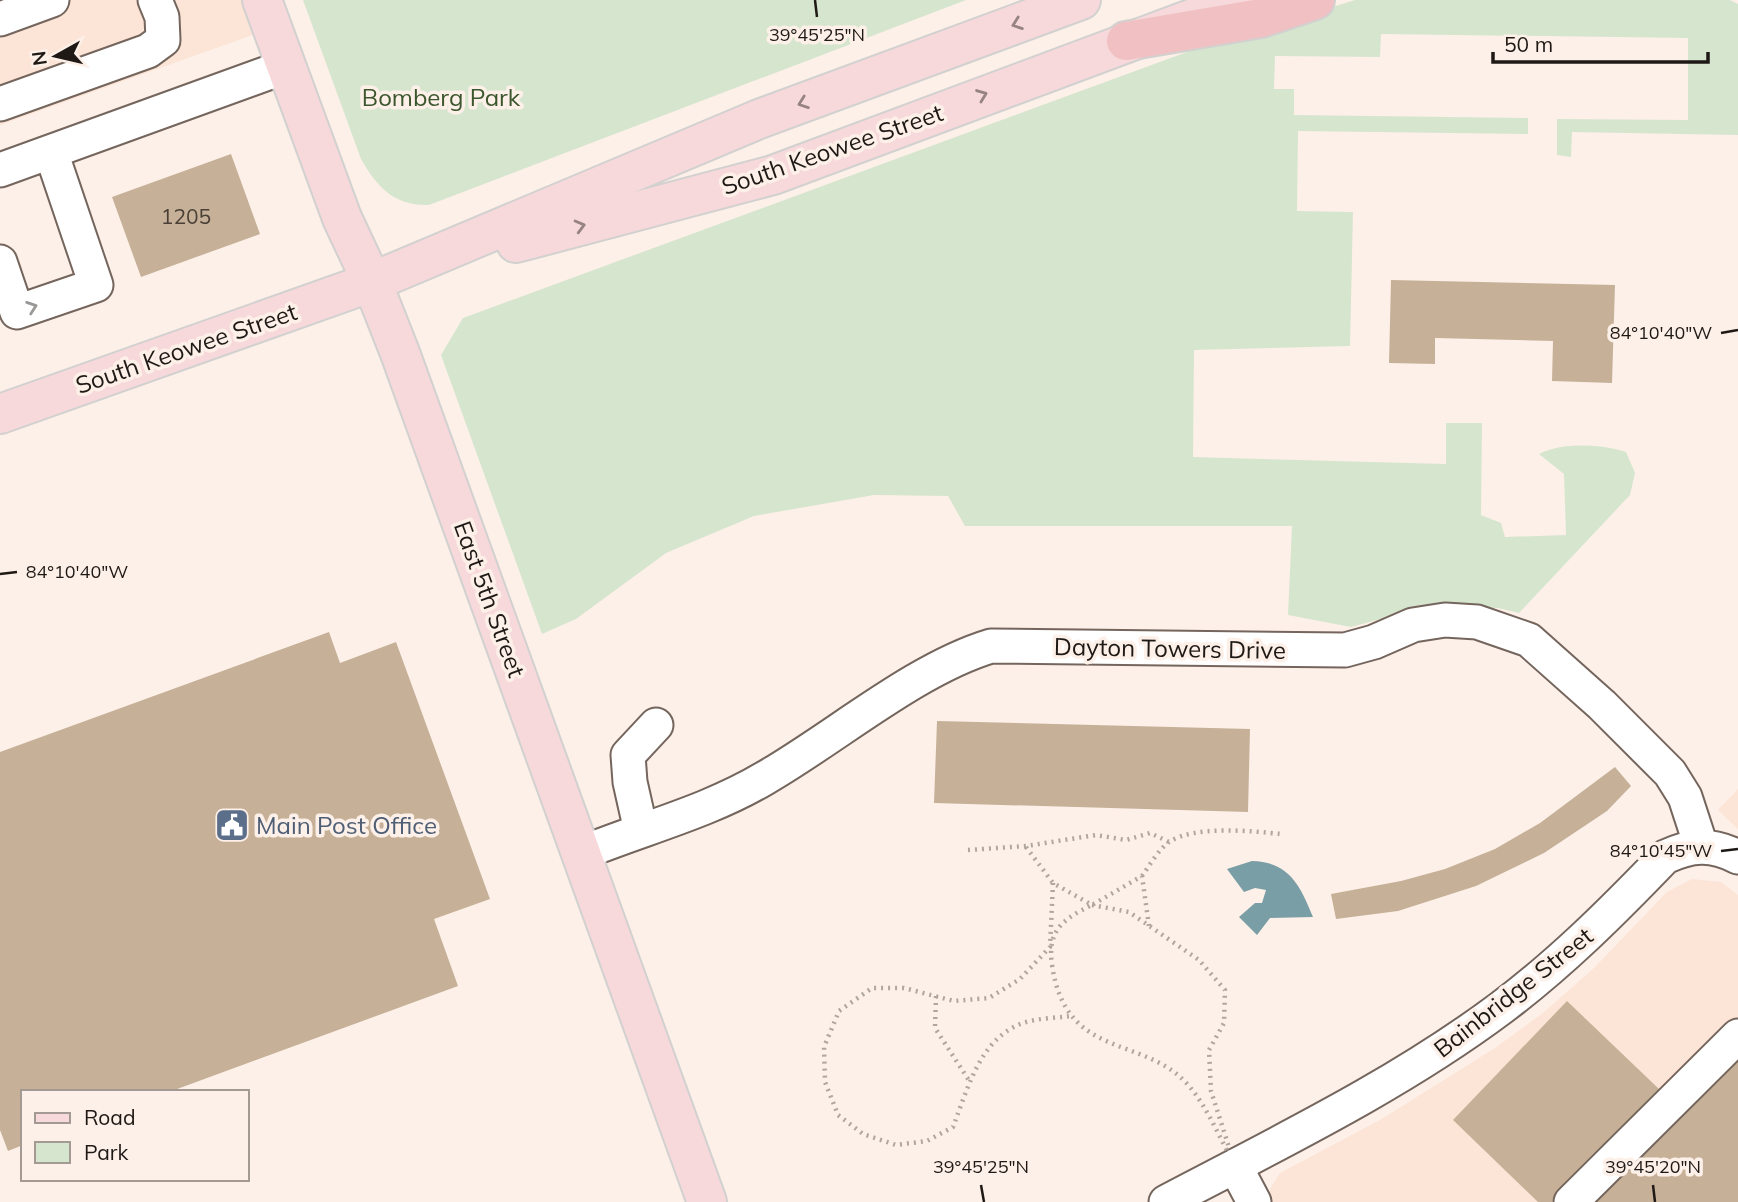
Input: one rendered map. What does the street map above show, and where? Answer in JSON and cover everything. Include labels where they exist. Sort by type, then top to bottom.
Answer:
[{"type":"highway","points":[[1126,41],[1261,18],[1315,0]]},
{"type":"main road","name":"East 5th Street","points":[[262,0],[342,218],[373,282],[707,1202]]},
{"type":"main road","name":"South Keowee Street","points":[[0,414],[373,282],[759,119],[1081,0]]},
{"type":"main road","name":"South Keowee Street","points":[[373,282],[773,175],[1126,41],[1242,0]]},
{"type":"street","points":[[0,19],[52,0]]},
{"type":"street","points":[[0,104],[148,51],[163,40],[162,17],[155,0]]},
{"type":"street","points":[[0,170],[286,66]]},
{"type":"street","points":[[0,262],[18,312],[96,285],[51,152]]},
{"type":"street","name":"Dayton Towers Drive","points":[[582,853],[668,823],[752,785],[951,660],[991,646],[1345,650],[1374,642],[1413,625],[1445,620],[1477,622],[1529,639],[1602,705],[1670,774],[1685,797],[1701,846]]},
{"type":"street","points":[[641,831],[630,782],[628,755],[656,725]]},
{"type":"street","points":[[1701,846],[1722,849],[1738,857]]},
{"type":"street","name":"Bainbridge Street","points":[[1166,1202],[1428,1059],[1502,1008],[1573,950],[1665,857],[1684,848],[1701,846]]},
{"type":"street","points":[[1571,1202],[1738,1036]]},
{"type":"street","points":[[1236,1166],[1254,1202]]},
{"type":"path","points":[[1071,1016],[1023,1023],[990,1042],[970,1082],[953,1127],[927,1141],[896,1145],[863,1134],[838,1115],[825,1082],[824,1047],[839,1011],[872,988],[904,988],[954,1001],[989,998],[1020,979],[1050,947],[1063,919],[1142,876],[1169,842],[1237,829],[1281,834]]},
{"type":"path","points":[[968,850],[1026,846],[1096,835],[1126,840],[1150,833],[1169,842]]},
{"type":"path","points":[[1026,846],[1053,883],[1091,905],[1129,912],[1199,960],[1225,990],[1224,1023],[1209,1050],[1211,1091],[1236,1166]]},
{"type":"path","points":[[1142,876],[1149,927]]},
{"type":"path","points":[[1053,883],[1050,947],[1054,981],[1071,1016],[1105,1044],[1158,1062],[1189,1086],[1236,1166]]},
{"type":"path","points":[[936,996],[935,1028],[970,1082]]},
{"type":"shaded area","points":[[0,0],[262,0],[272,28],[0,125]]},
{"type":"shaded area","points":[[1738,789],[1738,829],[1718,810]]},
{"type":"shaded area","points":[[1692,879],[1721,882],[1738,895],[1738,1202],[1271,1202],[1270,1189],[1280,1173],[1380,1120],[1495,1048],[1543,1013],[1594,968],[1667,892]]},
{"type":"green space","name":"Bomberg Park","points":[[303,0],[966,0],[429,205],[396,198],[380,186],[367,169]]},
{"type":"green space","points":[[1355,0],[1730,0],[1738,4],[1738,135],[1572,132],[1571,157],[1557,155],[1557,119],[1688,120],[1688,38],[1381,34],[1380,57],[1275,56],[1274,89],[1294,89],[1294,115],[1528,118],[1528,134],[1298,131],[1297,211],[1353,212],[1350,346],[1194,350],[1193,457],[1446,464],[1446,423],[1482,423],[1481,515],[1501,523],[1505,537],[1566,535],[1564,474],[1539,454],[1570,446],[1605,447],[1626,452],[1635,473],[1630,495],[1519,613],[1498,608],[1428,606],[1351,627],[1288,615],[1292,526],[965,526],[948,496],[874,495],[754,516],[666,553],[576,619],[542,634],[441,355],[463,318],[1187,52]]},
{"type":"water","points":[[1252,861],[1275,866],[1292,877],[1313,917],[1270,918],[1257,935],[1239,917],[1255,903],[1262,903],[1266,890],[1255,888],[1244,892],[1227,869]]},
{"type":"building","points":[[231,154],[260,234],[141,277],[112,197]]},
{"type":"building","points":[[1391,280],[1615,285],[1612,383],[1552,381],[1553,341],[1435,338],[1435,364],[1389,363]]},
{"type":"building","name":"Main Post Office","points":[[329,632],[340,663],[396,642],[490,899],[434,919],[458,986],[174,1090],[21,1090],[21,1146],[8,1151],[0,1130],[0,752]]},
{"type":"building","points":[[937,721],[1250,729],[1248,812],[934,803]]},
{"type":"building","points":[[1615,767],[1631,786],[1607,811],[1544,853],[1476,886],[1398,911],[1336,919],[1331,894],[1401,881],[1445,869],[1495,849],[1540,823]]},
{"type":"building","points":[[1567,1001],[1659,1089],[1552,1202],[1538,1202],[1453,1120]]},
{"type":"building","points":[[1738,1041],[1738,1202],[1581,1202]]},
{"type":"place","name":"Main Post Office","points":[[232,825]]}]
